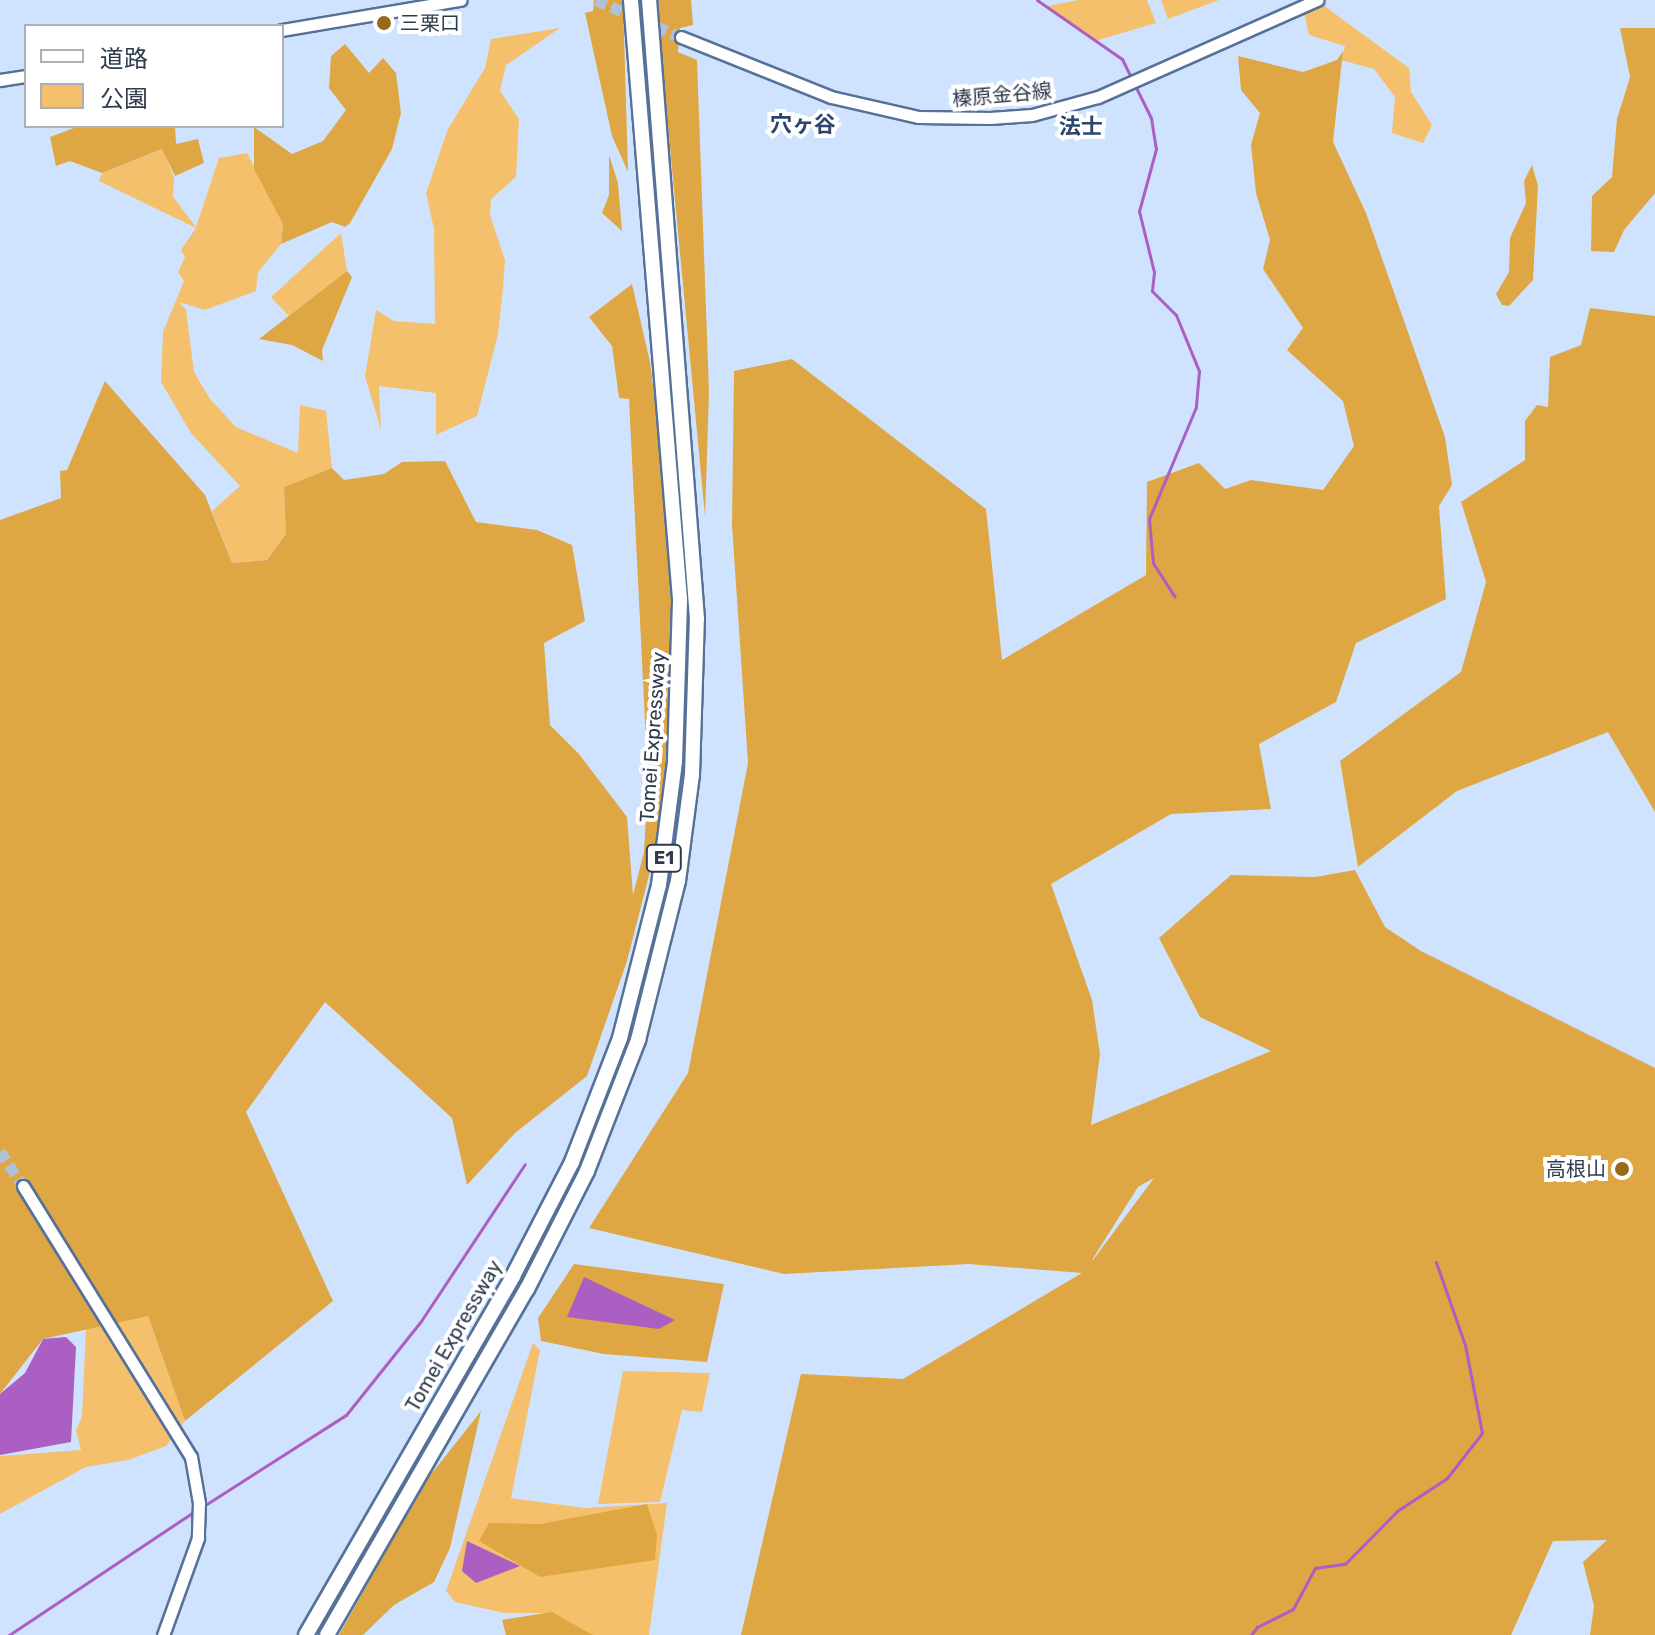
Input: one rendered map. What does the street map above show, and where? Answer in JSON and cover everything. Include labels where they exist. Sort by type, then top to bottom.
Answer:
[{"type":"highway","name":"Tomei Expressway","points":[[306,1635],[513,1276],[572,1162],[631,1003],[659,885],[675,761],[680,599],[631,0]]},
{"type":"highway","name":"Tomei Expressway","points":[[327,1635],[527,1289],[587,1171],[638,1040],[678,881],[692,775],[696,605],[649,0]]},
{"type":"main road","points":[[284,30],[460,0]]},
{"type":"main road","name":"榛原金谷線","points":[[681,37],[831,97],[918,117],[990,118],[1032,115],[1098,97],[1317,0]]},
{"type":"main road","points":[[0,80],[24,76]]},
{"type":"main road","points":[[23,1186],[185,1446],[200,1509],[192,1564],[163,1635]]},
{"type":"green space","points":[[1078,0],[1147,0],[1156,23],[1095,41],[1048,6]]},
{"type":"green space","points":[[1161,0],[1219,0],[1168,19]]},
{"type":"green space","points":[[1323,5],[1409,68],[1411,92],[1432,125],[1423,143],[1392,133],[1395,97],[1374,69],[1341,60],[1345,46],[1309,35],[1304,12]]},
{"type":"green space","points":[[560,28],[506,65],[500,91],[519,119],[516,177],[491,199],[490,215],[505,260],[498,334],[477,416],[436,435],[436,393],[379,386],[381,430],[365,376],[376,310],[394,321],[435,324],[434,229],[426,193],[448,129],[485,68],[491,39]]},
{"type":"green space","points":[[163,149],[174,178],[173,197],[196,227],[219,158],[247,153],[283,224],[281,244],[258,272],[256,291],[205,310],[179,302],[186,310],[194,372],[210,399],[236,427],[298,453],[300,405],[326,411],[332,468],[284,487],[286,534],[267,560],[232,563],[212,511],[240,486],[191,433],[161,382],[163,332],[184,281],[178,272],[185,257],[181,250],[196,228],[99,181],[102,173]]},
{"type":"green space","points":[[341,233],[347,271],[289,316],[271,297]]},
{"type":"green space","points":[[87,1306],[148,1316],[185,1421],[166,1446],[128,1460],[86,1467],[0,1514],[0,1456],[81,1450],[76,1430],[82,1417]]},
{"type":"green space","points":[[533,1343],[540,1350],[511,1498],[584,1508],[667,1503],[649,1635],[591,1635],[547,1613],[504,1613],[455,1602],[446,1591]]},
{"type":"green space","points":[[623,1371],[710,1373],[702,1412],[682,1410],[660,1502],[598,1504]]},
{"type":"shaded area","points":[[594,0],[623,0],[628,172],[612,136],[585,13],[593,11]]},
{"type":"shaded area","points":[[656,0],[691,0],[693,25],[680,28],[678,52],[697,60],[709,392],[705,516]]},
{"type":"shaded area","points":[[1620,28],[1655,28],[1655,193],[1624,230],[1614,252],[1591,251],[1592,196],[1612,177],[1617,119],[1630,77]]},
{"type":"shaded area","points":[[345,44],[369,73],[383,58],[396,73],[401,113],[392,149],[350,223],[345,227],[332,222],[281,244],[283,224],[254,169],[254,128],[292,154],[323,141],[346,110],[329,88],[331,56]]},
{"type":"shaded area","points":[[1343,51],[1333,142],[1366,213],[1445,437],[1452,485],[1439,506],[1446,599],[1356,643],[1336,702],[1259,744],[1271,809],[1171,814],[1051,884],[1092,1000],[1100,1054],[1091,1125],[1271,1051],[1200,1017],[1159,938],[1231,875],[1315,877],[1355,870],[1385,927],[1421,951],[1655,1068],[1655,1635],[1590,1635],[1594,1606],[1583,1562],[1607,1540],[1553,1541],[1511,1635],[741,1635],[801,1374],[903,1379],[1082,1273],[969,1264],[784,1274],[589,1228],[688,1073],[748,763],[732,525],[734,371],[792,359],[986,509],[1002,660],[1146,575],[1147,482],[1199,463],[1225,489],[1251,480],[1323,490],[1354,446],[1343,401],[1287,350],[1303,328],[1263,269],[1270,240],[1256,193],[1251,145],[1260,113],[1241,90],[1238,56],[1303,72],[1337,60]],"holes":[[[1154,1178],[1093,1260],[1138,1187]]]},
{"type":"shaded area","points":[[74,128],[175,128],[176,144],[198,139],[204,163],[175,176],[162,149],[102,173],[70,161],[56,166],[50,137]]},
{"type":"shaded area","points":[[609,155],[618,183],[622,231],[602,213],[609,195]]},
{"type":"shaded area","points":[[1532,165],[1538,186],[1533,280],[1509,306],[1502,305],[1496,294],[1509,272],[1510,238],[1526,203],[1524,181]]},
{"type":"shaded area","points":[[347,271],[352,277],[322,350],[323,361],[292,345],[259,339]]},
{"type":"shaded area","points":[[632,284],[650,362],[665,482],[675,662],[663,821],[627,961],[587,1076],[515,1133],[467,1185],[452,1118],[325,1002],[246,1112],[333,1301],[185,1421],[148,1316],[43,1339],[0,1394],[0,520],[61,498],[60,471],[67,470],[105,381],[205,495],[232,563],[267,560],[286,534],[284,487],[332,468],[344,480],[384,474],[402,462],[445,461],[476,522],[537,530],[572,545],[585,621],[544,643],[550,725],[579,754],[627,817],[633,895],[644,852],[648,782],[629,399],[619,398],[612,346],[589,317]]},
{"type":"shaded area","points":[[1590,308],[1655,316],[1655,812],[1608,732],[1457,791],[1358,867],[1340,761],[1461,672],[1486,582],[1461,502],[1525,460],[1525,421],[1537,405],[1548,407],[1550,357],[1581,345]]},
{"type":"shaded area","points":[[574,1264],[724,1284],[707,1362],[604,1354],[541,1341],[538,1318]]},
{"type":"shaded area","points":[[584,1277],[675,1320],[659,1329],[567,1317]]},
{"type":"shaded area","points":[[66,1337],[76,1347],[71,1442],[0,1455],[0,1394],[25,1373],[43,1339]]},
{"type":"shaded area","points":[[481,1411],[450,1548],[434,1582],[394,1605],[363,1635],[339,1635],[425,1482]]},
{"type":"shaded area","points":[[647,1504],[657,1535],[655,1560],[540,1577],[479,1541],[489,1523],[540,1524]]},
{"type":"shaded area","points":[[467,1541],[520,1566],[476,1583],[462,1571]]},
{"type":"shaded area","points":[[552,1612],[593,1635],[506,1635],[502,1620]]},
{"type":"waterway","points":[[1037,0],[1122,59],[1151,118],[1156,149],[1139,211],[1154,272],[1152,291],[1176,315],[1199,371],[1196,407],[1149,519],[1153,563],[1175,597]]},
{"type":"waterway","points":[[202,1507],[346,1415],[421,1321],[525,1164]]},
{"type":"waterway","points":[[1251,1635],[1257,1627],[1293,1609],[1315,1568],[1345,1564],[1397,1511],[1447,1478],[1482,1433],[1465,1345],[1436,1262]]},
{"type":"waterway","points":[[9,1635],[195,1511]]},
{"type":"tunnel","points":[[596,0],[681,37]]},
{"type":"tunnel","points":[[0,1151],[23,1186]]},
{"type":"place","name":"三栗口","points":[[384,23]]},
{"type":"place","name":"高根山","points":[[1622,1169]]},
{"type":"district","name":"穴ヶ谷","points":[[803,125]]},
{"type":"district","name":"法士","points":[[1081,127]]}]
